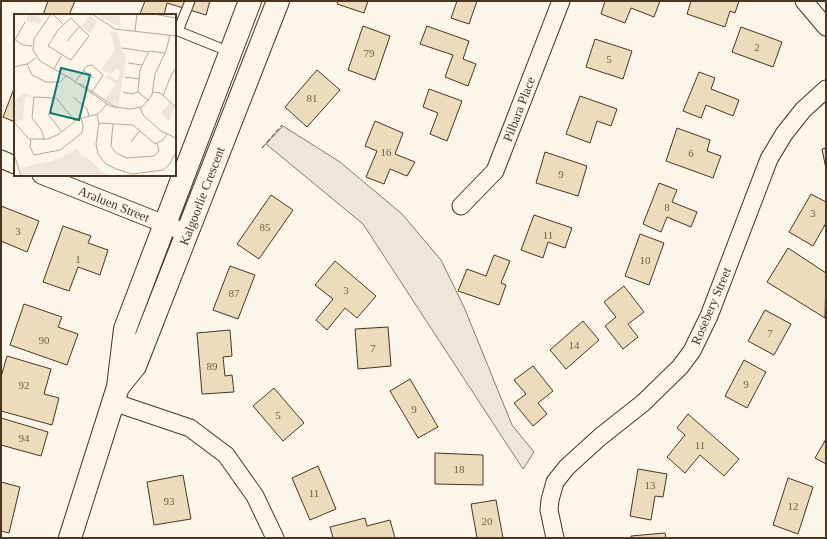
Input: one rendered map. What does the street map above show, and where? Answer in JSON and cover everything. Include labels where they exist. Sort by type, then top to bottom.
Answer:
[{"type":"street","name":"Kalgoorlie Crescent","points":[[70,538],[115,394],[125,329],[250,1]]},
{"type":"street","name":"Kalgoorlie Crescent","points":[[115,394],[135,366],[278,1]]},
{"type":"street","name":"Pilbara Place","points":[[461,206],[495,171],[562,1]]},
{"type":"street","points":[[804,1],[826,27]]},
{"type":"street","name":"Rosebery Street","points":[[555,538],[549,510],[555,482],[567,467],[600,437],[643,403],[680,367],[692,351],[707,322],[769,159],[784,134],[803,110],[826,89]]},
{"type":"street","points":[[1,159],[14,165]]},
{"type":"street","name":"Araluen Street","points":[[44,176],[187,233]]},
{"type":"street","points":[[115,394],[190,428],[226,455],[255,496],[274,538]]},
{"type":"lane","points":[[190,1],[178,31],[230,52]]},
{"type":"shaded area","points":[[283,126],[340,162],[402,214],[441,260],[464,307],[512,425],[534,452],[523,469],[363,224],[266,144]]},
{"type":"building","points":[[48,1],[75,1],[69,14],[43,14]]},
{"type":"building","points":[[145,1],[210,1],[206,15],[167,3],[164,14],[140,14]]},
{"type":"building","points":[[338,1],[368,1],[364,13],[337,4]]},
{"type":"building","points":[[457,1],[477,1],[469,24],[451,18]]},
{"type":"building","points":[[605,1],[660,1],[654,17],[631,8],[625,23],[601,14]]},
{"type":"building","points":[[691,1],[739,1],[735,13],[730,11],[725,27],[687,14]]},
{"type":"building","points":[[363,26],[390,36],[375,80],[348,70]]},
{"type":"building","points":[[427,26],[469,41],[463,59],[476,64],[468,86],[445,77],[453,55],[420,44]]},
{"type":"building","points":[[741,27],[782,42],[773,67],[732,52]]},
{"type":"building","points":[[595,39],[632,51],[623,79],[586,67]]},
{"type":"building","points":[[317,70],[340,90],[307,127],[285,107]]},
{"type":"building","points":[[699,72],[715,78],[711,89],[739,100],[733,116],[706,105],[701,118],[683,111]]},
{"type":"building","points":[[14,89],[14,122],[3,117]]},
{"type":"building","points":[[429,89],[462,101],[447,141],[430,134],[438,113],[423,107]]},
{"type":"building","points":[[580,96],[617,109],[611,126],[597,121],[590,143],[566,134]]},
{"type":"building","points":[[375,121],[403,133],[395,154],[415,162],[407,176],[390,169],[384,184],[366,177],[377,151],[365,146]]},
{"type":"building","points":[[677,128],[710,140],[707,151],[721,156],[713,178],[666,161]]},
{"type":"building","points":[[826,148],[826,169],[822,149]]},
{"type":"building","points":[[545,152],[587,166],[578,196],[536,183]]},
{"type":"building","points":[[659,183],[677,190],[672,202],[697,212],[691,227],[667,217],[661,232],[643,224]]},
{"type":"building","points":[[811,194],[826,202],[826,223],[813,246],[789,232]]},
{"type":"building","points":[[271,195],[293,210],[259,259],[237,244]]},
{"type":"building","points":[[1,206],[39,221],[27,252],[1,241]]},
{"type":"building","points":[[534,215],[572,228],[565,248],[548,242],[543,258],[521,250]]},
{"type":"building","points":[[63,226],[91,236],[88,243],[108,250],[100,275],[78,267],[69,291],[43,282]]},
{"type":"building","points":[[640,234],[664,243],[649,285],[625,276]]},
{"type":"building","points":[[788,248],[826,273],[825,318],[767,282]]},
{"type":"building","points":[[494,255],[510,261],[501,283],[506,285],[499,305],[458,291],[467,269],[486,276]]},
{"type":"building","points":[[335,261],[376,296],[357,318],[345,308],[327,330],[316,320],[333,299],[315,285]]},
{"type":"building","points":[[230,266],[255,275],[238,319],[213,310]]},
{"type":"building","points":[[624,286],[644,312],[628,324],[638,337],[623,349],[605,326],[616,317],[604,302]]},
{"type":"building","points":[[24,304],[62,317],[58,327],[78,334],[67,365],[10,345]]},
{"type":"building","points":[[765,310],[791,324],[774,355],[748,341]]},
{"type":"building","points":[[583,321],[599,340],[566,369],[550,350]]},
{"type":"building","points":[[388,327],[391,366],[358,369],[355,329]]},
{"type":"building","points":[[230,330],[232,356],[223,357],[225,376],[232,375],[234,392],[202,394],[197,333]]},
{"type":"building","points":[[7,356],[51,369],[44,394],[59,398],[52,425],[1,411],[1,377]]},
{"type":"building","points":[[744,360],[766,372],[747,408],[725,396]]},
{"type":"building","points":[[533,366],[553,391],[538,403],[547,414],[533,426],[514,403],[526,394],[514,380]]},
{"type":"building","points":[[410,379],[438,427],[418,438],[390,391]]},
{"type":"building","points":[[274,388],[304,423],[283,441],[253,406]]},
{"type":"building","points":[[688,414],[739,459],[724,476],[700,455],[685,473],[667,457],[685,435],[677,428]]},
{"type":"building","points":[[1,418],[48,432],[41,456],[1,445]]},
{"type":"building","points":[[826,439],[826,464],[815,458]]},
{"type":"building","points":[[435,453],[483,455],[483,485],[435,484]]},
{"type":"building","points":[[318,466],[336,509],[310,520],[292,478]]},
{"type":"building","points":[[638,469],[667,474],[663,497],[655,496],[651,520],[630,516]]},
{"type":"building","points":[[183,475],[191,519],[154,525],[147,482]]},
{"type":"building","points":[[788,478],[813,487],[798,534],[773,525]]},
{"type":"building","points":[[1,482],[20,487],[9,533],[1,531]]},
{"type":"building","points":[[496,500],[503,538],[477,538],[471,504]]},
{"type":"building","points":[[365,518],[367,526],[390,520],[395,538],[333,538],[330,527]]},
{"type":"building","points":[[665,533],[666,538],[631,538],[631,536]]},
{"type":"fence","points":[[262,148],[282,125]]}]
